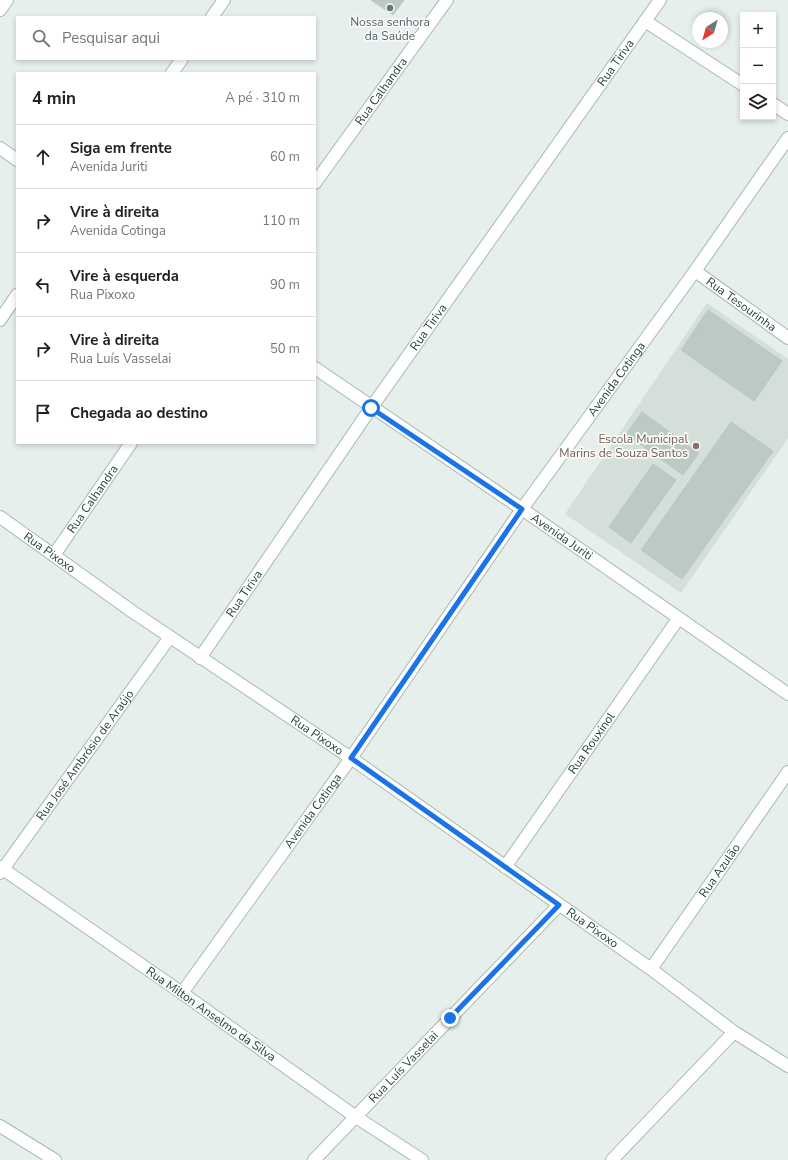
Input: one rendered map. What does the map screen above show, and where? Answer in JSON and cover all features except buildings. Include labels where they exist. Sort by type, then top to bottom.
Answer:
[{"type":"street","points":[[0,10],[7,0]]},
{"type":"street","points":[[213,16],[224,0]]},
{"type":"street","name":"Rua Calhandra","points":[[316,182],[447,0]]},
{"type":"street","name":"Rua Tiriva","points":[[200,658],[371,408],[660,0]]},
{"type":"street","points":[[645,21],[741,84]]},
{"type":"street","points":[[173,72],[181,60]]},
{"type":"street","points":[[776,106],[788,114]]},
{"type":"street","name":"Avenida Cotinga","points":[[182,993],[351,758],[522,509],[786,145]]},
{"type":"street","points":[[0,148],[16,159]]},
{"type":"street","name":"Rua Tesourinha","points":[[695,272],[788,338]]},
{"type":"street","points":[[0,320],[16,296]]},
{"type":"street","name":"Avenida Juriti","points":[[316,369],[371,408],[522,509],[678,619],[788,694]]},
{"type":"street","name":"Rua Calhandra","points":[[54,556],[130,444]]},
{"type":"street","name":"Rua Pixoxo","points":[[0,517],[200,658],[351,758],[651,969],[734,1032],[788,1066]]},
{"type":"street","name":"Rua Rouxinol","points":[[505,867],[678,619]]},
{"type":"street","name":"Rua José Ambrósio de Araújo","points":[[1,870],[170,637]]},
{"type":"street","name":"Rua Azulão","points":[[651,969],[788,772]]},
{"type":"street","name":"Rua Milton Anselmo da Silva","points":[[1,870],[182,993],[356,1117],[422,1160]]},
{"type":"street","name":"Rua Luís Vasselai","points":[[314,1160],[559,905]]},
{"type":"street","points":[[612,1160],[734,1032]]},
{"type":"street","points":[[0,1126],[55,1160]]},
{"type":"shaded area","name":"Escola Municipal Marins de Souza Santos","points":[[707,303],[788,359],[788,438],[681,593],[565,514]]},
{"type":"place","name":"Nossa senhora da Saúde","points":[[390,8]]},
{"type":"place","name":"Escola Municipal Marins de Souza Santos","points":[[696,446]]},
{"type":"route","points":[[371,408],[522,509],[351,758],[559,905],[450,1018]]}]
